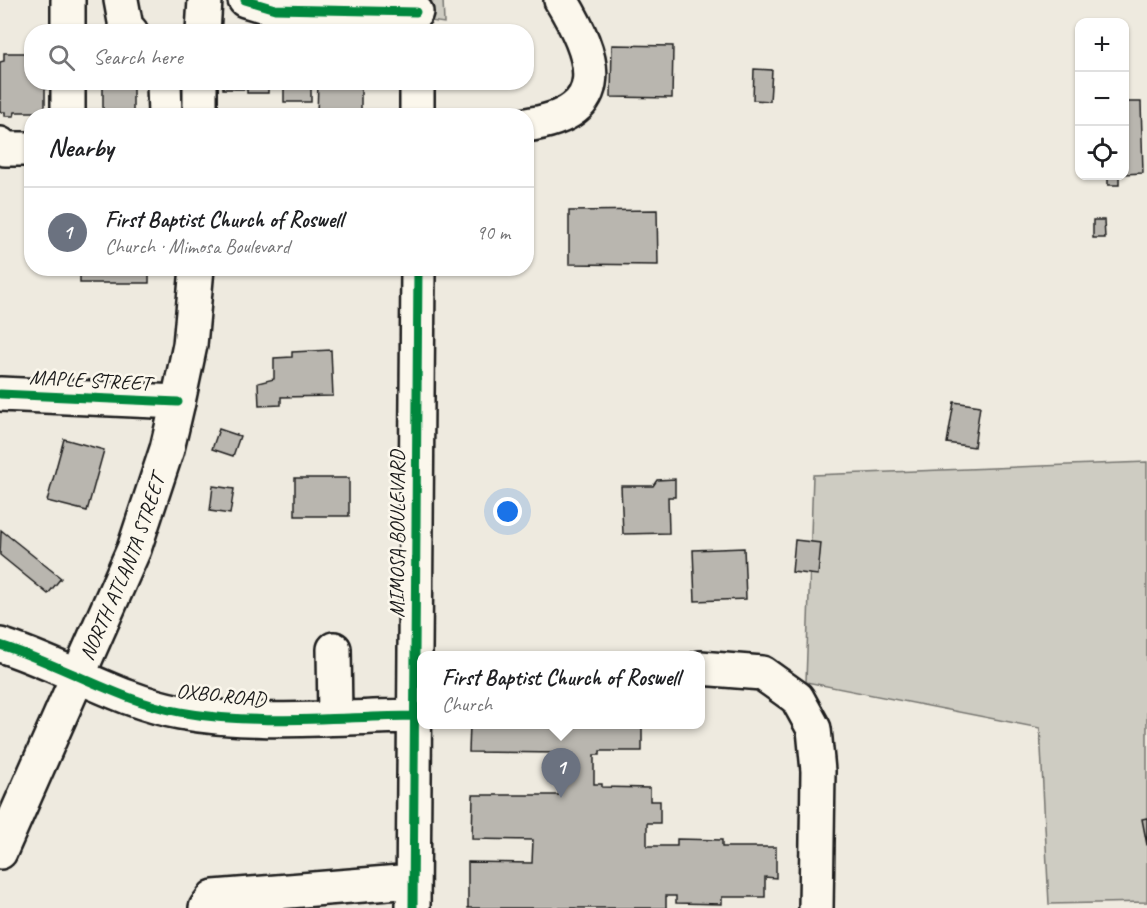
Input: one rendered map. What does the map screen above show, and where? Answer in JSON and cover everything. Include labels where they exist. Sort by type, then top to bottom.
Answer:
[{"type":"main road","points":[[68,0],[68,24]]},
{"type":"main road","points":[[121,0],[125,24]]},
{"type":"main road","points":[[204,24],[205,0]]},
{"type":"main road","points":[[245,0],[275,9],[416,14]]},
{"type":"main road","points":[[534,124],[555,120],[573,108],[585,95],[592,80],[591,65],[581,33],[561,0]]},
{"type":"main road","points":[[68,90],[68,108]]},
{"type":"main road","points":[[164,90],[165,108]]},
{"type":"main road","points":[[200,90],[200,108]]},
{"type":"main road","points":[[417,90],[417,108]]},
{"type":"main road","points":[[0,144],[5,150],[24,149]]},
{"type":"main road","name":"NORTH ATLANTA STREET","points":[[0,852],[134,549],[166,449],[178,402],[190,345],[196,276]]},
{"type":"main road","name":"MIMOSA BOULEVARD","points":[[418,276],[418,651]]},
{"type":"main road","name":"MAPLE STREET","points":[[0,394],[178,402]]},
{"type":"main road","name":"OXBO ROAD","points":[[0,645],[36,657],[77,676],[179,712],[257,718],[414,716]]},
{"type":"main road","points":[[334,649],[336,717]]},
{"type":"main road","points":[[705,668],[762,673],[797,698],[814,729],[818,771],[816,908]]},
{"type":"main road","name":"MIMOSA BOULEVARD","points":[[413,894],[414,716],[417,678]]},
{"type":"main road","points":[[206,908],[214,897],[413,894]]},
{"type":"shaded area","points":[[282,0],[443,0],[444,23]]},
{"type":"shaded area","points":[[1147,462],[1147,902],[1049,904],[1040,728],[806,682],[813,475]]},
{"type":"building","points":[[612,45],[673,46],[672,98],[611,97]]},
{"type":"building","points":[[4,53],[24,53],[24,90],[45,90],[45,108],[24,108],[24,112],[15,112],[14,116],[5,116],[5,112],[0,112],[0,62],[4,61]]},
{"type":"building","points":[[754,69],[772,70],[770,101],[753,100]]},
{"type":"building","points":[[103,90],[133,90],[133,108],[103,108]]},
{"type":"building","points":[[247,90],[268,90],[268,93],[247,93]]},
{"type":"building","points":[[284,90],[311,90],[311,102],[284,102]]},
{"type":"building","points":[[318,90],[361,90],[361,108],[317,108]]},
{"type":"building","points":[[1129,102],[1141,102],[1143,173],[1129,174]]},
{"type":"building","points":[[1108,180],[1119,180],[1119,185],[1108,185]]},
{"type":"building","points":[[657,210],[658,265],[569,264],[569,211]]},
{"type":"building","points":[[1093,220],[1104,220],[1105,238],[1093,238]]},
{"type":"building","points":[[80,276],[149,276],[149,283],[80,283]]},
{"type":"building","points":[[331,350],[333,396],[281,397],[281,405],[259,406],[258,383],[274,379],[274,358],[292,357],[292,352]]},
{"type":"building","points":[[954,402],[980,406],[974,447],[947,443]]},
{"type":"building","points":[[219,429],[240,436],[233,456],[212,449]]},
{"type":"building","points":[[64,439],[104,450],[87,511],[47,501]]},
{"type":"building","points":[[295,478],[349,478],[349,516],[295,516]]},
{"type":"building","points":[[675,479],[675,497],[668,497],[669,533],[623,534],[621,486],[653,486],[657,480]]},
{"type":"building","points":[[213,486],[234,489],[230,514],[210,511]]},
{"type":"building","points":[[1,530],[61,578],[48,594],[0,555]]},
{"type":"building","points":[[795,540],[821,543],[818,575],[792,572]]},
{"type":"building","points":[[744,548],[746,599],[695,601],[693,550]]},
{"type":"building","points":[[470,729],[642,729],[642,751],[600,751],[600,755],[594,755],[594,784],[602,784],[602,787],[650,788],[650,801],[660,801],[660,823],[647,823],[647,846],[677,846],[677,839],[722,840],[722,847],[776,847],[776,878],[765,877],[765,897],[722,897],[722,904],[676,903],[676,896],[666,896],[666,908],[468,908],[468,862],[532,863],[533,840],[472,839],[473,795],[559,795],[559,753],[469,752]]},
{"type":"building","points":[[1147,818],[1147,845],[1142,819]]},
{"type":"cycle path","points":[[245,0],[275,9],[416,12]]},
{"type":"cycle path","points":[[413,908],[418,276]]},
{"type":"cycle path","points":[[0,394],[178,402]]},
{"type":"cycle path","points":[[0,645],[135,700],[180,712],[267,720],[414,716]]},
{"type":"place","name":"First Baptist Church of Roswell","points":[[561,798]]}]
